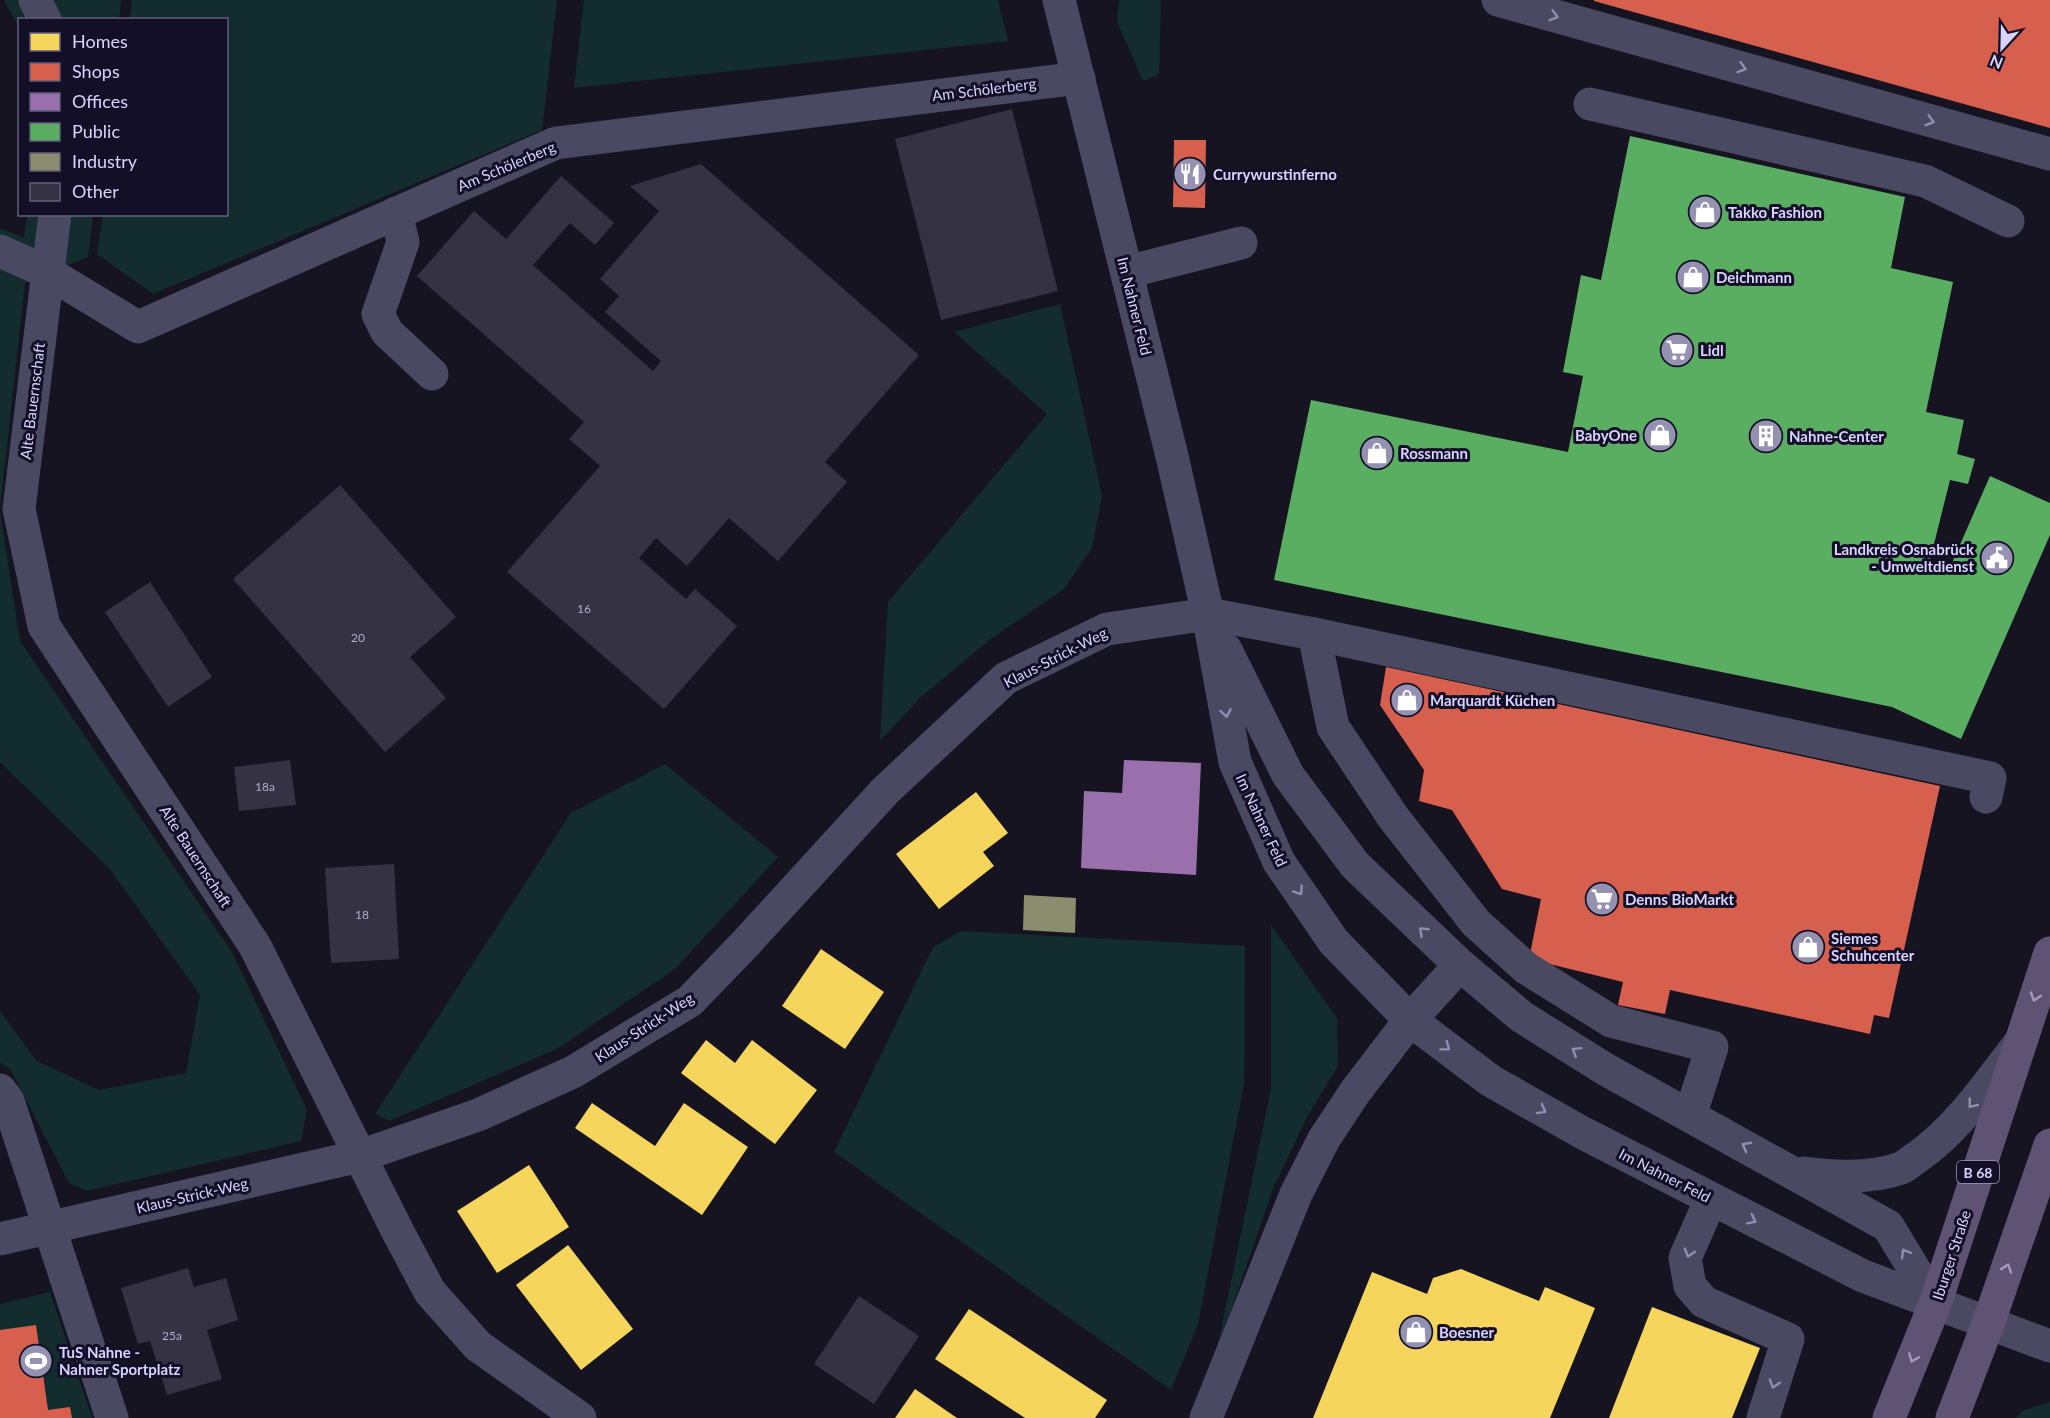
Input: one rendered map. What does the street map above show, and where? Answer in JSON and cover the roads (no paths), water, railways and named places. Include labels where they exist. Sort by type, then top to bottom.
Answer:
[{"type":"main road","name":"Iburger Straße","points":[[1889,1418],[1935,1304],[2050,954]]},
{"type":"main road","points":[[1952,1418],[1988,1324],[2050,1145]]},
{"type":"street","points":[[35,0],[44,18]]},
{"type":"street","name":"Im Nahner Feld","points":[[1059,0],[1171,452],[1208,614],[1234,762],[1279,862],[1334,942],[1410,1020],[1491,1081],[1583,1133],[1863,1276],[2050,1346]]},
{"type":"street","points":[[1498,0],[2050,154]]},
{"type":"street","name":"Am Schölerberg","points":[[47,272],[138,327],[556,143],[1079,78]]},
{"type":"street","points":[[1590,104],[1925,181],[2008,221]]},
{"type":"street","points":[[396,213],[403,242],[378,314],[387,332],[432,374]]},
{"type":"street","name":"Alte Bauernschaft","points":[[55,216],[19,509],[44,626],[255,946],[430,1292],[478,1346],[580,1418]]},
{"type":"street","points":[[1127,272],[1241,243]]},
{"type":"street","points":[[0,251],[47,272]]},
{"type":"street","name":"Im Nahner Feld","points":[[1208,614],[1288,775],[1355,865],[1460,965],[1522,1017],[1605,1069],[1888,1226],[1935,1304]]},
{"type":"street","name":"Klaus-Strick-Weg","points":[[0,1239],[360,1156],[478,1115],[573,1072],[690,1001],[885,791],[1006,678],[1107,629],[1208,614],[1314,634],[1990,778],[1986,797]]},
{"type":"street","points":[[1314,634],[1333,727],[1393,817],[1476,923],[1526,968],[1611,1021],[1712,1047],[1690,1116]]},
{"type":"street","points":[[1206,1418],[1296,1194],[1324,1139],[1354,1092],[1410,1020],[1460,965]]},
{"type":"street","points":[[1793,1172],[1831,1176],[1864,1176],[1901,1168],[1931,1148],[1959,1120],[2021,1041]]},
{"type":"street","points":[[0,1090],[8,1101],[112,1418]]},
{"type":"street","points":[[1711,1199],[1685,1258],[1690,1286],[1704,1302],[1788,1339],[1763,1418]]},
{"type":"place","name":"Currywurstinferno","points":[[1190,174]]},
{"type":"place","name":"Takko Fashion","points":[[1705,212]]},
{"type":"place","name":"Deichmann","points":[[1693,277]]},
{"type":"place","name":"Lidl","points":[[1677,350]]},
{"type":"place","name":"BabyOne","points":[[1660,435]]},
{"type":"place","name":"Nahne-Center","points":[[1766,436]]},
{"type":"place","name":"Rossmann","points":[[1377,453]]},
{"type":"place","name":"Landkreis Osnabrück - Umweltdienst","points":[[1997,558]]},
{"type":"place","name":"Marquardt Küchen","points":[[1407,700]]},
{"type":"place","name":"Denns BioMarkt","points":[[1602,899]]},
{"type":"place","name":"Siemes Schuhcenter","points":[[1808,947]]},
{"type":"place","name":"Boesner","points":[[1416,1332]]},
{"type":"place","name":"TuS Nahne - Nahner Sportplatz","points":[[36,1361]]}]
